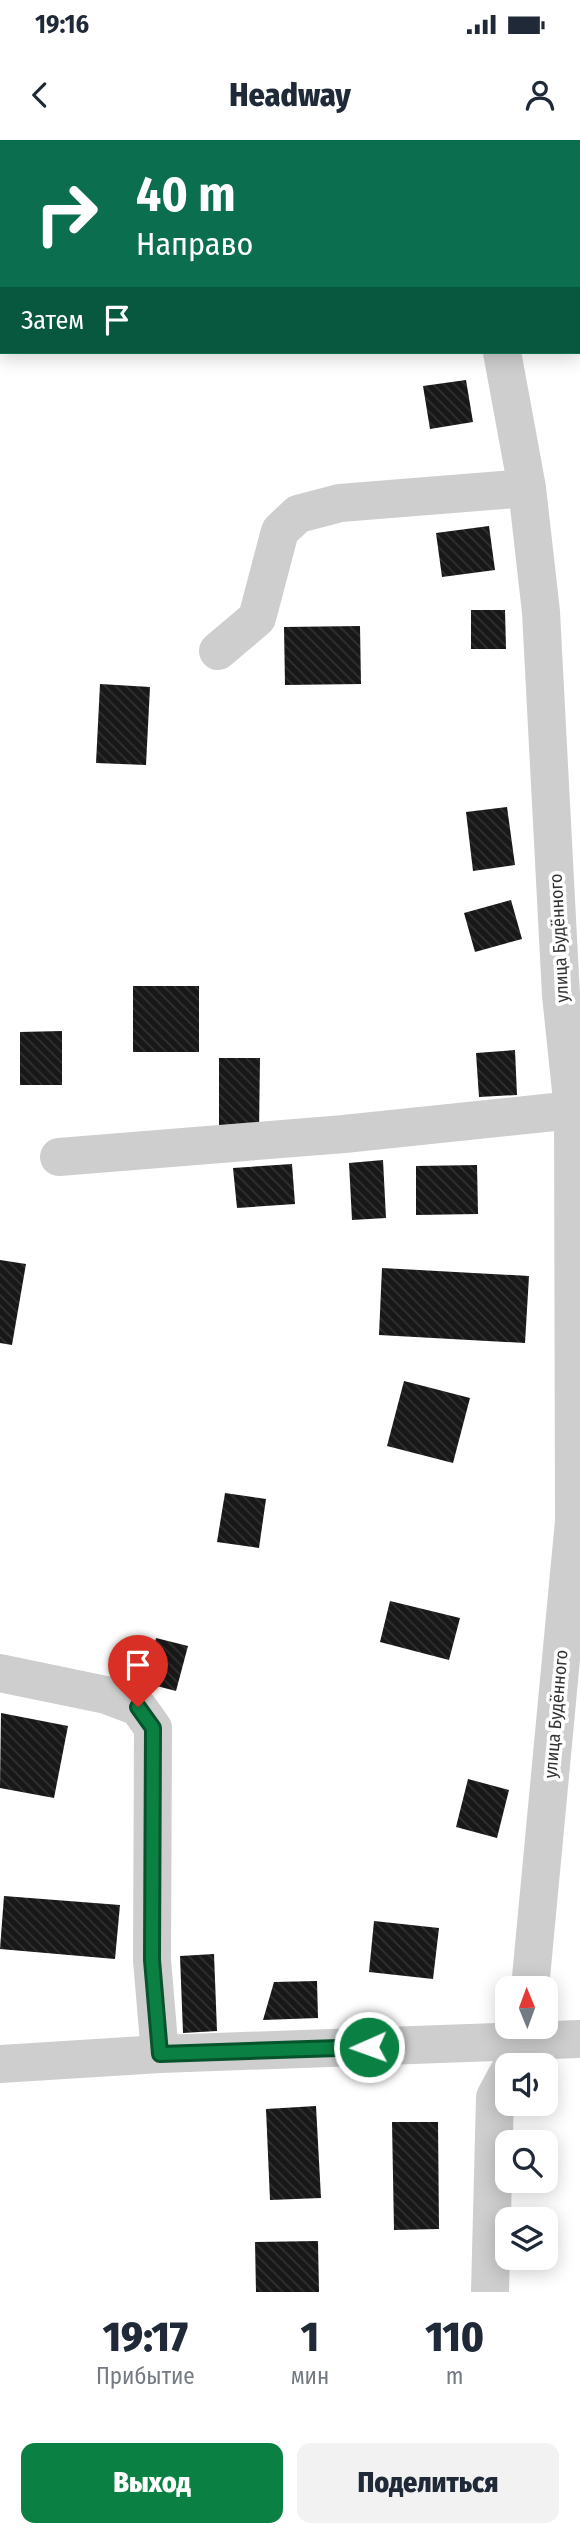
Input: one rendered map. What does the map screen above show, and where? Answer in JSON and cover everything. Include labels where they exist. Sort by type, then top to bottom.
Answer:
[{"type":"street","name":"улица Будённого","points":[[502,354],[527,488],[541,612],[571,995],[577,1433],[574,1521],[531,1976]]},
{"type":"street","points":[[218,652],[257,618],[280,531],[298,514],[341,503],[527,488]]},
{"type":"street","points":[[59,1157],[344,1134],[573,1110]]},
{"type":"street","points":[[0,1673],[106,1695],[138,1707],[153,1728],[152,1960],[160,2054]]},
{"type":"street","points":[[0,2064],[160,2054],[518,2051],[580,2039]]},
{"type":"street","points":[[490,2292],[495,2097],[518,2051]]},
{"type":"building","points":[[466,380],[473,422],[430,429],[423,386]]},
{"type":"building","points":[[489,526],[495,570],[442,577],[436,533]]},
{"type":"building","points":[[471,610],[505,610],[506,649],[471,649]]},
{"type":"building","points":[[360,626],[361,684],[285,685],[284,627]]},
{"type":"building","points":[[100,684],[150,687],[146,765],[96,763]]},
{"type":"building","points":[[507,807],[515,865],[473,871],[466,812]]},
{"type":"building","points":[[511,900],[522,939],[475,952],[464,913]]},
{"type":"building","points":[[133,986],[199,986],[199,1052],[133,1052]]},
{"type":"building","points":[[62,1031],[62,1085],[20,1085],[20,1032]]},
{"type":"building","points":[[515,1050],[517,1095],[479,1097],[476,1053]]},
{"type":"building","points":[[219,1058],[260,1058],[259,1131],[219,1130]]},
{"type":"building","points":[[383,1160],[386,1218],[352,1220],[349,1163]]},
{"type":"building","points":[[292,1164],[295,1204],[237,1208],[233,1168]]},
{"type":"building","points":[[477,1165],[478,1214],[416,1215],[416,1166]]},
{"type":"building","points":[[0,1260],[26,1264],[12,1345],[0,1343]]},
{"type":"building","points":[[382,1268],[529,1276],[525,1343],[379,1335]]},
{"type":"building","points":[[404,1381],[470,1398],[453,1463],[387,1446]]},
{"type":"building","points":[[225,1493],[266,1499],[259,1548],[217,1542]]},
{"type":"building","points":[[390,1601],[460,1618],[449,1660],[380,1642]]},
{"type":"building","points":[[156,1638],[188,1646],[176,1691],[145,1683]]},
{"type":"building","points":[[1,1713],[68,1726],[54,1798],[0,1788]]},
{"type":"building","points":[[468,1779],[509,1790],[497,1838],[456,1827]]},
{"type":"building","points":[[4,1896],[120,1905],[115,1959],[0,1949]]},
{"type":"building","points":[[374,1921],[439,1928],[433,1979],[369,1972]]},
{"type":"building","points":[[214,1954],[217,2031],[183,2033],[180,1956]]},
{"type":"building","points":[[317,1981],[318,2018],[263,2020],[274,1982]]},
{"type":"building","points":[[316,2106],[321,2198],[270,2200],[266,2109]]},
{"type":"building","points":[[392,2122],[438,2122],[439,2229],[394,2230]]},
{"type":"building","points":[[318,2241],[319,2292],[256,2292],[255,2242]]},
{"type":"route","points":[[138,1707],[153,1728],[152,1960],[160,2054],[369,2047]]}]
